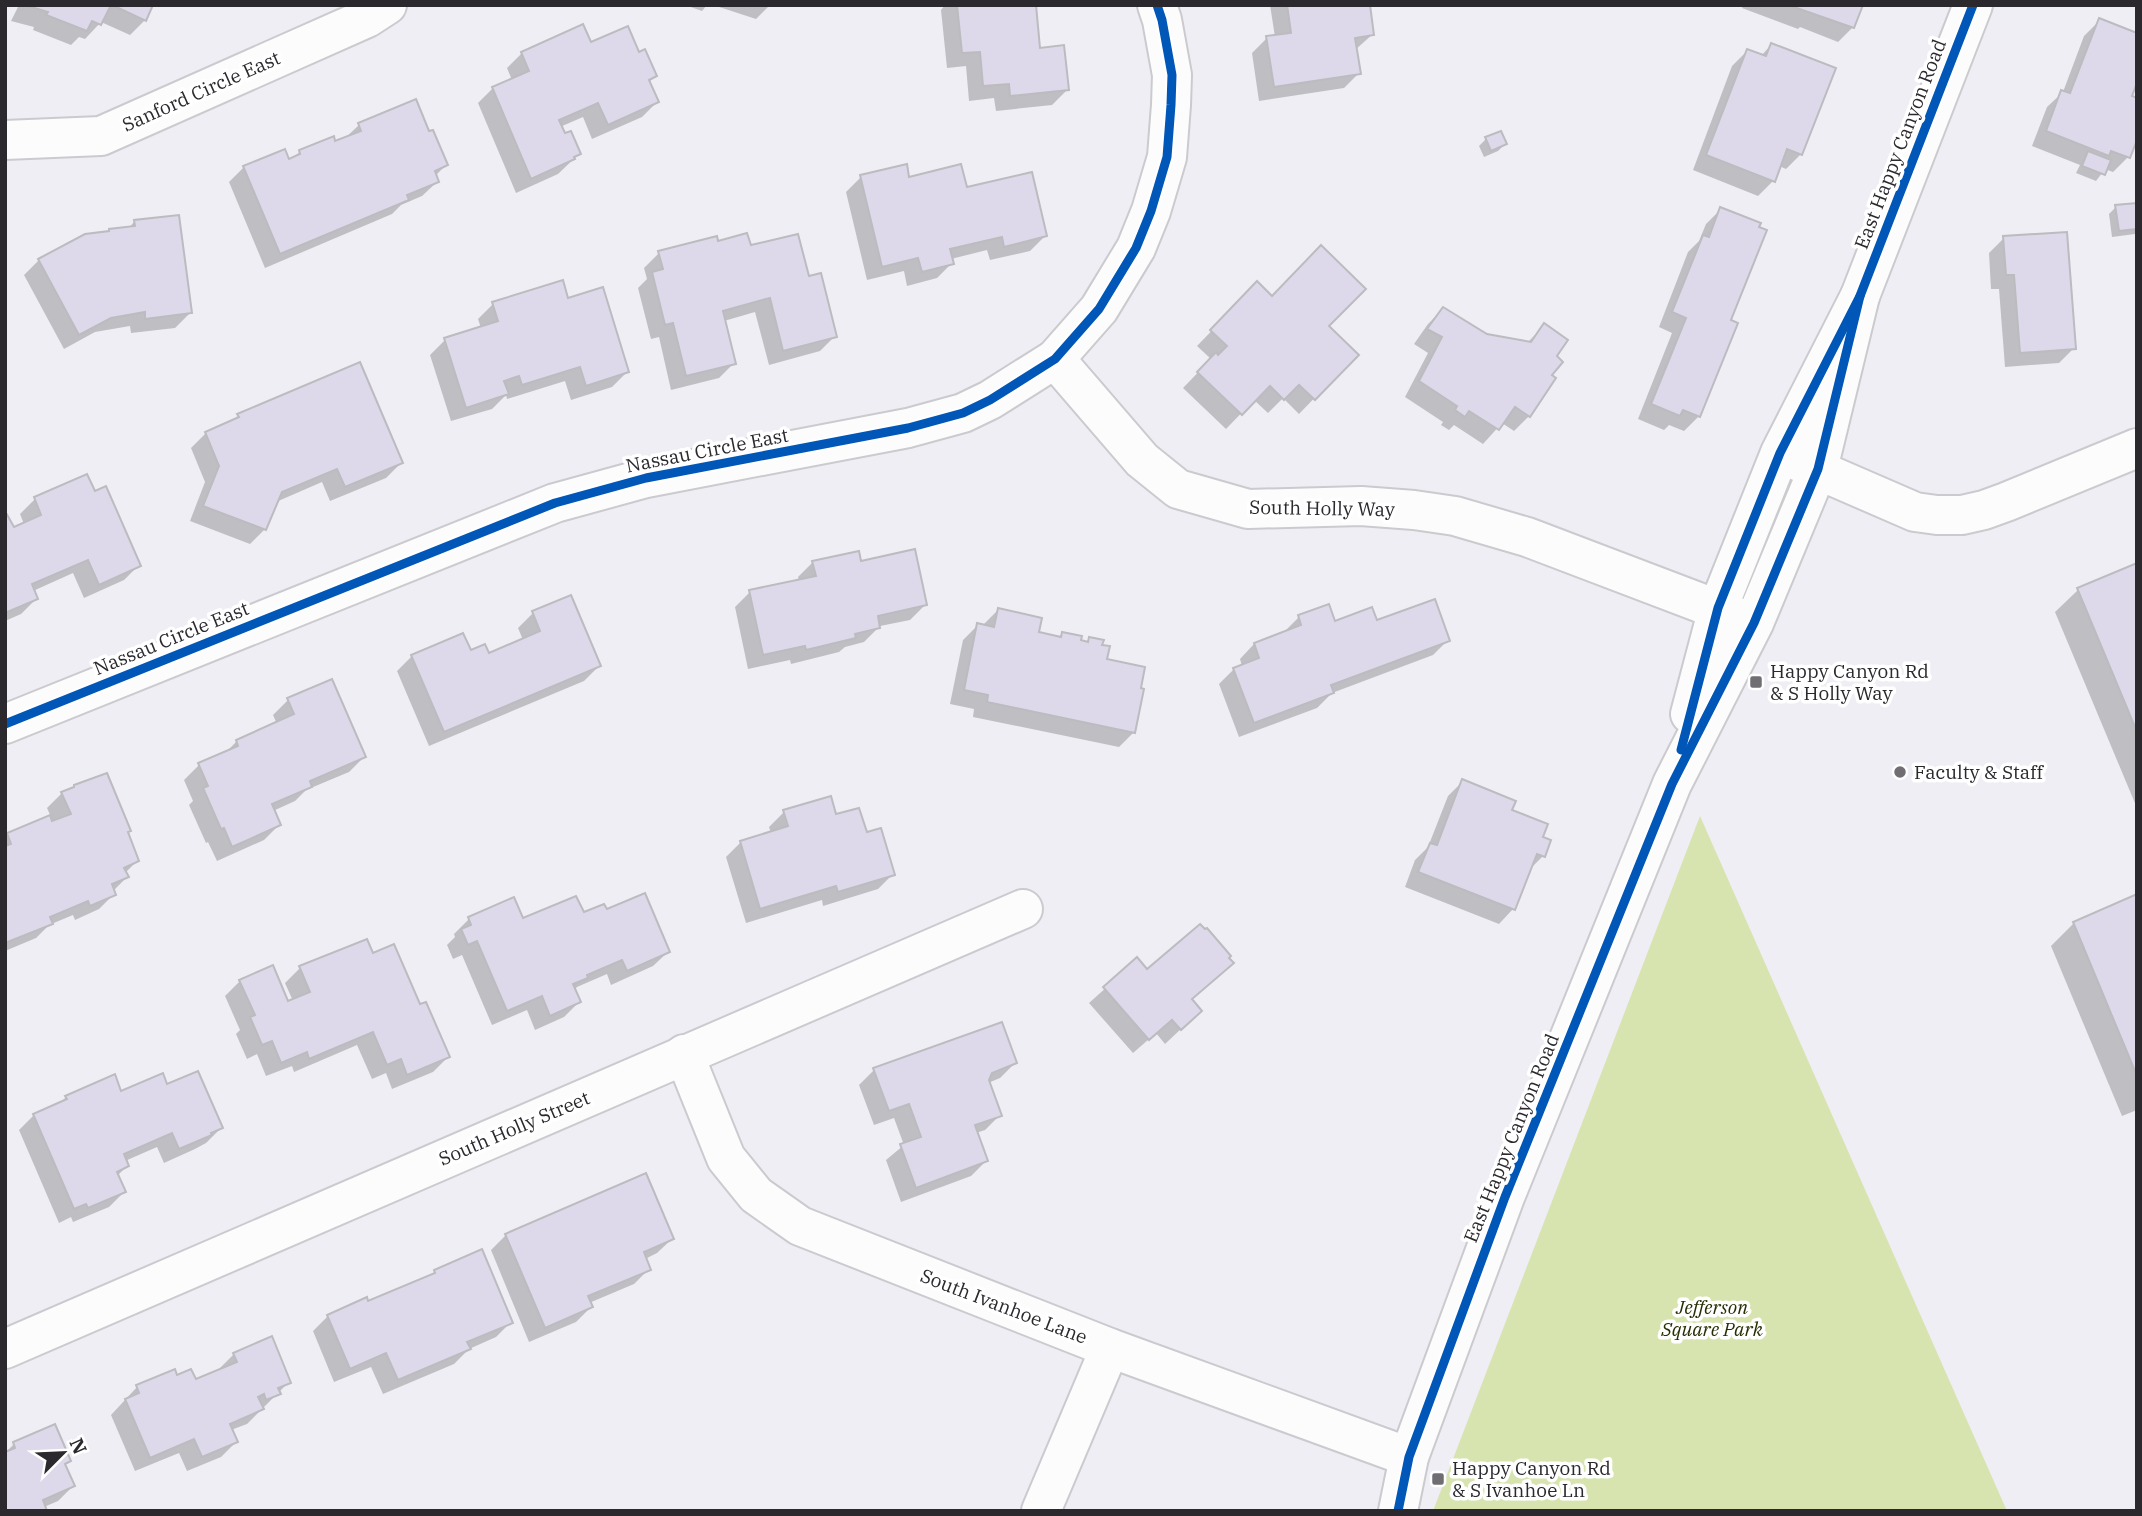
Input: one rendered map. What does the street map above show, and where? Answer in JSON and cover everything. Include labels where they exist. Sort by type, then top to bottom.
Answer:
[{"type":"street","name":"Sanford Circle East","points":[[5,140],[101,135],[367,18],[387,5]]},
{"type":"street","name":"Nassau Circle East","points":[[5,724],[555,503],[646,478],[908,428],[963,413],[990,400],[1055,359],[1100,309],[1136,248],[1151,211],[1167,157],[1172,75],[1157,5]]},
{"type":"street","name":"East Happy Canyon Road","points":[[1672,784],[1718,608],[1780,453],[1860,296],[1973,5]]},
{"type":"street","name":"East Happy Canyon Road","points":[[1398,1511],[1409,1457],[1505,1197],[1672,784],[1754,623],[1818,470],[1860,296]]},
{"type":"street","name":"South Holly Way","points":[[1055,359],[1142,460],[1178,489],[1248,509],[1362,506],[1455,516],[1527,537],[1754,623]]},
{"type":"street","points":[[1780,453],[1915,512],[1962,515],[2006,502],[2137,448]]},
{"type":"street","name":"South Holly Street","points":[[5,1349],[1023,909]]},
{"type":"street","name":"South Ivanhoe Lane","points":[[684,1054],[726,1157],[756,1195],[800,1226],[1110,1348],[1409,1457]]},
{"type":"street","points":[[1041,1511],[1110,1348]]},
{"type":"street","name":"East Happy Canyon Road","points":[[1377,1511],[1409,1457]]},
{"type":"green space","name":"Jefferson Square Park","points":[[1700,816],[2007,1511],[1433,1511]]},
{"type":"building","points":[[25,5],[111,5],[101,25],[92,21],[87,31],[46,15],[48,12]]},
{"type":"building","points":[[112,5],[153,5],[146,21]]},
{"type":"building","points":[[957,5],[1036,5],[1040,48],[1064,45],[1069,90],[1010,96],[1009,84],[983,86],[980,52],[962,53]]},
{"type":"building","points":[[1287,5],[1370,5],[1374,35],[1355,38],[1361,74],[1274,87],[1266,36],[1291,33]]},
{"type":"building","points":[[1788,5],[1863,5],[1854,28]]},
{"type":"building","points":[[2099,18],[2137,33],[2137,83],[2132,96],[2137,98],[2137,140],[2130,158],[2111,151],[2109,156],[2046,131],[2061,90],[2070,93]]},
{"type":"building","points":[[583,24],[591,42],[628,26],[639,52],[645,49],[657,76],[649,80],[659,102],[608,125],[598,103],[559,120],[565,133],[571,131],[581,154],[531,179],[492,87],[529,71],[521,52]]},
{"type":"building","points":[[1771,43],[1836,68],[1802,155],[1787,149],[1775,182],[1706,155],[1747,49],[1766,56]]},
{"type":"building","points":[[416,99],[429,131],[433,130],[448,165],[435,171],[439,182],[407,195],[409,200],[280,254],[243,166],[285,149],[289,159],[300,154],[299,150],[334,136],[335,141],[361,131],[358,123]]},
{"type":"building","points":[[1501,131],[1507,144],[1491,151],[1485,137]]},
{"type":"building","points":[[2088,151],[2111,160],[2105,175],[2082,166]]},
{"type":"building","points":[[907,164],[909,177],[961,164],[967,187],[1032,172],[1047,236],[1004,247],[1002,237],[950,249],[954,264],[922,272],[918,258],[882,267],[860,175]]},
{"type":"building","points":[[2137,203],[2137,229],[2119,231],[2115,205]]},
{"type":"building","points":[[1720,207],[1761,223],[1759,227],[1767,230],[1731,320],[1738,323],[1700,417],[1683,410],[1680,416],[1651,404],[1686,318],[1672,312],[1703,235],[1709,237]]},
{"type":"building","points":[[179,215],[192,313],[145,319],[145,312],[111,318],[79,335],[38,259],[85,234],[135,226],[134,220]]},
{"type":"building","points":[[2067,232],[2076,349],[2020,353],[2014,275],[2006,275],[2003,236]]},
{"type":"building","points":[[747,233],[751,245],[798,234],[809,276],[821,273],[837,337],[783,351],[770,298],[766,299],[723,311],[736,364],[686,376],[673,323],[665,325],[652,272],[663,269],[658,251],[717,236],[718,241]]},
{"type":"building","points":[[1321,245],[1366,289],[1329,326],[1359,355],[1315,400],[1299,385],[1284,400],[1270,386],[1242,415],[1197,372],[1216,352],[1218,355],[1227,346],[1210,330],[1257,281],[1272,296]]},
{"type":"building","points":[[563,280],[568,298],[603,287],[629,372],[586,386],[580,367],[522,385],[519,376],[504,381],[509,394],[466,408],[444,338],[498,321],[492,302]]},
{"type":"building","points":[[1443,307],[1487,334],[1531,342],[1544,323],[1568,340],[1557,356],[1563,362],[1552,375],[1556,378],[1530,417],[1515,407],[1499,430],[1469,411],[1465,417],[1455,410],[1457,406],[1419,381],[1442,337],[1427,329]]},
{"type":"building","points":[[360,362],[403,463],[345,487],[337,469],[282,492],[266,530],[203,506],[219,466],[205,432],[239,417],[237,414]]},
{"type":"building","points":[[87,474],[95,491],[106,486],[141,566],[99,585],[88,560],[32,584],[38,599],[5,613],[5,511],[14,527],[41,515],[34,497]]},
{"type":"building","points":[[915,549],[927,605],[878,616],[880,628],[855,634],[856,638],[806,650],[805,646],[763,655],[749,590],[816,576],[812,561],[859,551],[861,561]]},
{"type":"building","points":[[2137,563],[2137,732],[2077,588]]},
{"type":"building","points":[[571,595],[601,666],[444,732],[411,655],[463,633],[471,650],[485,644],[489,653],[540,631],[532,611]]},
{"type":"building","points":[[1435,599],[1450,641],[1331,685],[1334,693],[1254,723],[1233,668],[1259,658],[1254,643],[1301,625],[1298,615],[1329,604],[1335,621],[1372,607],[1377,620]]},
{"type":"building","points":[[998,608],[1042,618],[1039,632],[1061,637],[1062,632],[1082,636],[1081,640],[1088,642],[1089,637],[1104,640],[1102,645],[1110,646],[1107,659],[1145,667],[1141,688],[1144,689],[1135,733],[987,702],[988,695],[964,690],[977,623],[994,627]]},
{"type":"building","points":[[332,679],[366,757],[310,781],[312,787],[272,804],[281,825],[232,847],[203,788],[208,786],[198,763],[238,746],[236,740],[294,714],[287,698]]},
{"type":"building","points":[[107,773],[131,831],[128,832],[139,861],[124,868],[129,877],[112,884],[116,895],[90,906],[88,901],[50,917],[53,924],[5,943],[5,846],[11,844],[7,833],[50,815],[52,821],[71,814],[61,792]]},
{"type":"building","points":[[1462,779],[1516,801],[1512,810],[1548,824],[1543,837],[1551,840],[1545,857],[1537,854],[1515,910],[1418,872],[1430,843],[1437,845]]},
{"type":"building","points":[[831,796],[836,814],[859,808],[867,832],[881,828],[895,875],[838,892],[836,886],[760,909],[740,841],[788,826],[783,810]]},
{"type":"building","points":[[645,893],[670,952],[627,971],[622,960],[587,975],[588,978],[573,984],[581,1002],[550,1016],[542,996],[507,1011],[477,941],[468,945],[461,929],[471,925],[468,917],[514,897],[523,918],[576,896],[584,912],[604,904],[607,909]]},
{"type":"building","points":[[2137,894],[2137,1076],[2073,922]]},
{"type":"building","points":[[1200,924],[1207,928],[1234,963],[1192,999],[1202,1011],[1181,1030],[1172,1020],[1149,1040],[1103,987],[1137,957],[1147,969]]},
{"type":"building","points":[[367,939],[373,953],[394,944],[420,1004],[426,1002],[450,1057],[407,1075],[401,1059],[387,1065],[373,1032],[309,1059],[307,1052],[281,1063],[272,1041],[262,1045],[250,1017],[255,1015],[239,980],[273,965],[288,1001],[310,992],[299,966]]},
{"type":"building","points":[[1002,1022],[1017,1063],[992,1073],[989,1080],[1002,1116],[975,1125],[988,1161],[916,1188],[900,1144],[921,1137],[909,1104],[889,1111],[873,1068]]},
{"type":"building","points":[[198,1071],[223,1128],[179,1149],[172,1133],[124,1154],[129,1166],[117,1172],[126,1192],[88,1208],[86,1204],[74,1209],[33,1114],[67,1099],[65,1096],[115,1074],[121,1091],[163,1073],[167,1084]]},
{"type":"building","points":[[646,1173],[674,1239],[644,1252],[651,1270],[588,1296],[593,1307],[545,1328],[505,1234]]},
{"type":"building","points":[[482,1249],[513,1323],[467,1342],[471,1349],[398,1380],[386,1353],[350,1369],[327,1315],[367,1297],[368,1301],[435,1273],[434,1270]]},
{"type":"building","points":[[272,1336],[291,1383],[278,1388],[281,1394],[266,1400],[264,1394],[258,1397],[264,1409],[230,1424],[238,1442],[202,1457],[194,1439],[150,1458],[125,1399],[139,1393],[136,1385],[175,1369],[177,1375],[191,1369],[196,1379],[237,1362],[233,1353]]},
{"type":"building","points":[[55,1424],[71,1461],[65,1464],[75,1486],[43,1500],[47,1511],[5,1511],[5,1452],[15,1448],[13,1442]]},
{"type":"cycle path","points":[[5,724],[555,503],[646,478],[908,428],[963,413],[990,400],[1055,359],[1099,309],[1136,248],[1151,211],[1167,157],[1172,75],[1157,5]]},
{"type":"cycle path","points":[[1681,750],[1718,608],[1780,453],[1860,296],[1973,5]]},
{"type":"cycle path","points":[[1398,1511],[1409,1457],[1505,1197],[1672,784],[1754,623],[1818,469],[1860,296]]},
{"type":"place","name":"Happy Canyon Rd & S Holly Way","points":[[1756,682]]},
{"type":"place","name":"Faculty & Staff","points":[[1900,772]]},
{"type":"place","name":"Happy Canyon Rd & S Ivanhoe Ln","points":[[1438,1479]]}]
